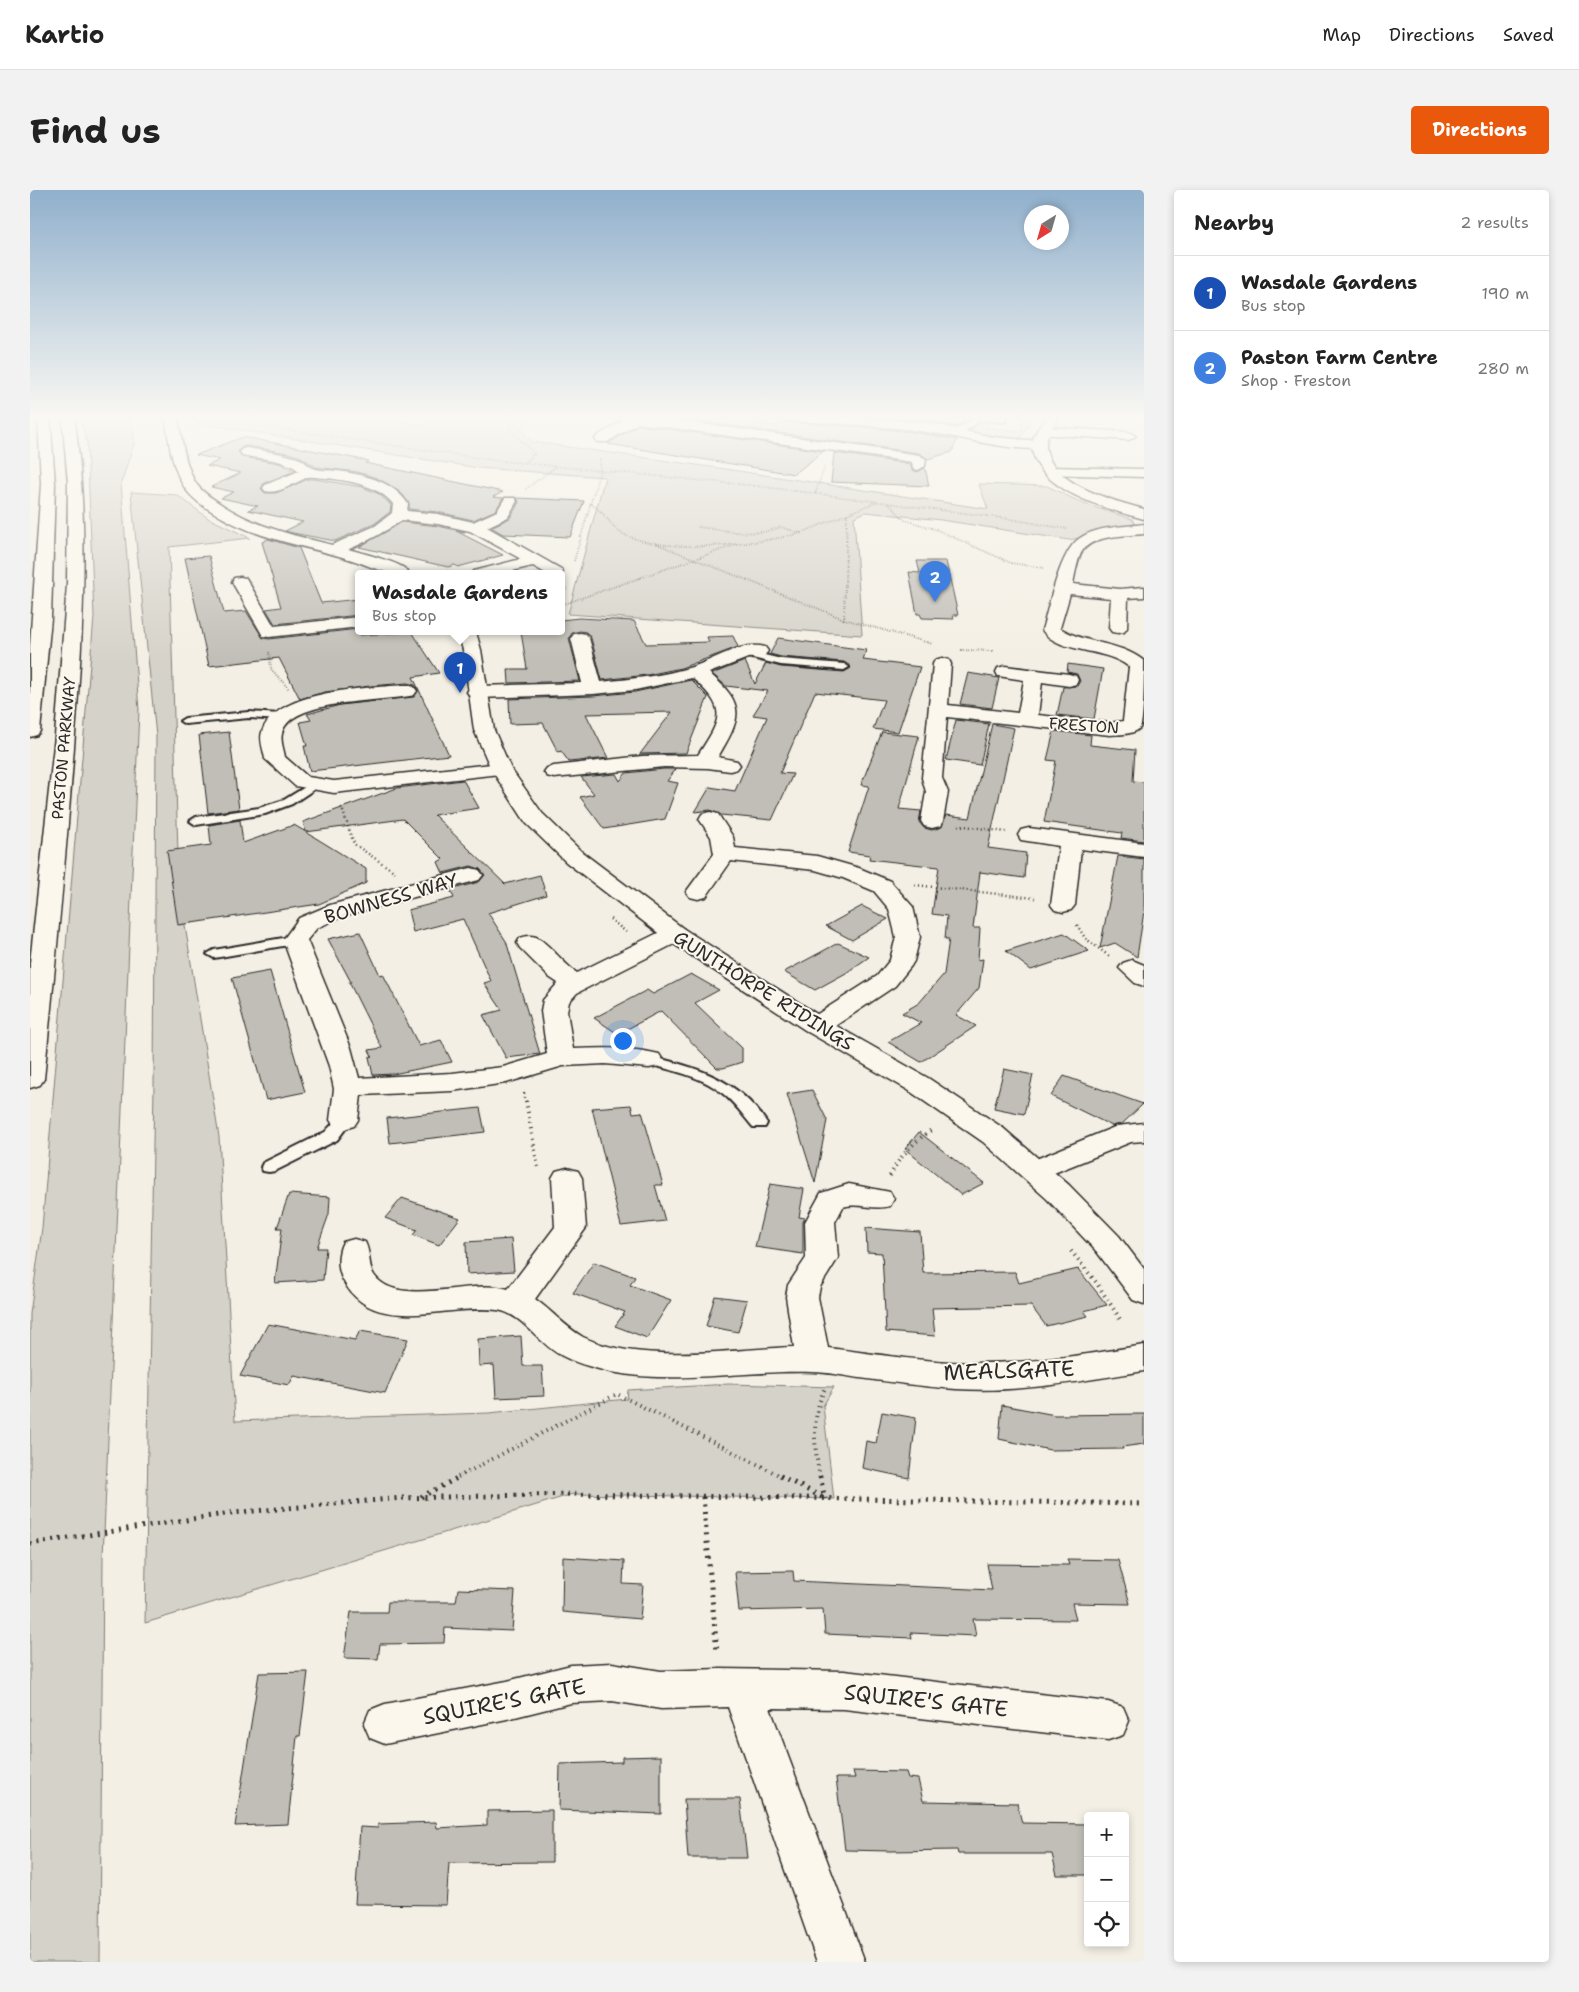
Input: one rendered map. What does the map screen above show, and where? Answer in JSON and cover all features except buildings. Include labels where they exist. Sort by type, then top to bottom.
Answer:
[{"type":"main road","name":"PASTON PARKWAY","points":[[30,731],[42,618],[47,498]]},
{"type":"main road","name":"PASTON PARKWAY","points":[[30,1079],[62,777],[74,616],[76,498]]},
{"type":"main road","points":[[202,498],[220,512],[243,523],[292,541],[333,550],[392,570]]},
{"type":"main road","points":[[333,550],[380,529],[398,515],[401,504],[396,498]]},
{"type":"main road","points":[[1096,498],[1144,514]]},
{"type":"main road","points":[[475,527],[503,514],[504,505]]},
{"type":"main road","points":[[398,515],[438,519],[475,527],[550,570]]},
{"type":"main road","name":"FRESTON","points":[[938,710],[1027,720],[1085,732],[1126,728],[1133,724],[1139,718],[1138,665],[1130,657],[1113,650],[1075,643],[1060,637],[1052,630],[1077,545],[1095,536],[1144,529]]},
{"type":"main road","points":[[498,570],[534,562]]},
{"type":"main road","points":[[241,579],[269,632],[355,622]]},
{"type":"main road","points":[[1066,580],[1120,594],[1144,592]]},
{"type":"main road","points":[[1118,628],[1120,594]]},
{"type":"main road","name":"GUNTHORPE RIDINGS","points":[[468,635],[472,650],[484,730],[501,769],[534,818],[574,857],[674,934],[764,990],[816,1026],[918,1084],[993,1135],[1058,1192],[1108,1244],[1144,1292]]},
{"type":"main road","points":[[580,638],[593,688]]},
{"type":"main road","points":[[477,692],[593,688],[635,684],[696,672],[752,652]]},
{"type":"main road","points":[[932,821],[937,792],[932,778],[942,664]]},
{"type":"main road","points":[[696,672],[724,697],[727,712],[724,730],[705,761]]},
{"type":"main road","points":[[1005,672],[1069,680]]},
{"type":"main road","name":"FRESTON","points":[[1027,720],[1034,676]]},
{"type":"main road","points":[[407,691],[317,702],[298,707],[280,717],[272,732],[275,759],[302,782],[324,786],[501,769]]},
{"type":"main road","points":[[554,772],[647,760],[705,761],[730,765]]},
{"type":"main road","points":[[698,892],[725,854],[722,837],[710,819]]},
{"type":"main road","points":[[1029,835],[1144,850]]},
{"type":"main road","points":[[1063,901],[1071,840]]},
{"type":"main road","points":[[725,854],[766,848],[851,873],[882,886],[901,907],[908,937],[902,961],[886,981],[816,1026]]},
{"type":"main road","name":"BOWNESS WAY","points":[[295,940],[308,922],[338,910],[472,875]]},
{"type":"main road","points":[[561,1058],[554,1011],[556,1000],[576,984],[674,934]]},
{"type":"main road","points":[[295,940],[302,964],[338,1050],[348,1087],[344,1120]]},
{"type":"main road","points":[[529,943],[558,972],[576,984]]},
{"type":"main road","points":[[348,1087],[452,1082],[497,1076],[561,1058],[605,1056],[648,1060]]},
{"type":"main road","points":[[1034,1171],[1127,1133],[1144,1132]]},
{"type":"main road","points":[[515,1303],[571,1228],[567,1178]]},
{"type":"main road","points":[[828,1360],[802,1298],[804,1285],[822,1258],[820,1222],[832,1200],[849,1194],[878,1199]]},
{"type":"main road","name":"MEALSGATE","points":[[354,1250],[358,1279],[371,1292],[386,1299],[403,1303],[483,1297],[499,1298],[530,1310],[554,1334],[580,1350],[631,1364],[688,1365],[828,1360],[958,1376],[1002,1375],[1086,1368],[1144,1358]]},
{"type":"main road","name":"SQUIRE'S GATE","points":[[385,1724],[507,1700],[571,1684],[612,1682],[661,1690],[844,1690],[1108,1721]]},
{"type":"main road","points":[[732,1689],[841,1962]]},
{"type":"lane","points":[[752,652],[781,662],[844,667]]},
{"type":"lane","points":[[185,721],[249,715],[280,717]]},
{"type":"lane","points":[[196,821],[262,811],[324,786]]},
{"type":"lane","points":[[214,954],[295,940]]},
{"type":"lane","points":[[648,1060],[699,1074],[720,1084],[759,1123]]},
{"type":"lane","points":[[270,1167],[331,1136],[344,1120]]},
{"type":"path","points":[[504,505],[514,498]]},
{"type":"path","points":[[572,568],[592,498]]},
{"type":"path","points":[[848,498],[1018,520],[1074,531]]},
{"type":"path","points":[[652,542],[675,544],[741,543],[775,540],[801,534],[877,501]]},
{"type":"path","points":[[888,503],[905,520],[935,529],[1011,563],[1066,580]]},
{"type":"path","points":[[590,504],[602,510],[623,534],[652,542],[844,618],[890,633]]},
{"type":"path","points":[[844,618],[846,514]]},
{"type":"path","points":[[698,527],[763,532],[778,530],[780,527],[801,534]]},
{"type":"path","points":[[565,604],[741,543]]},
{"type":"path","points":[[565,593],[568,584]]},
{"type":"path","points":[[269,632],[271,669],[296,696],[317,702]]},
{"type":"path","points":[[324,786],[354,844],[418,888]]},
{"type":"path","points":[[932,821],[1029,835]]},
{"type":"path","points":[[882,886],[918,885],[1063,901],[1078,913],[1076,927],[1085,938],[1115,960],[1138,973]]},
{"type":"path","points":[[878,1199],[895,1165],[909,1147],[940,1123]]},
{"type":"path","points":[[1065,1244],[1096,1282],[1122,1322]]},
{"type":"path","points":[[825,1499],[813,1438],[816,1407],[828,1360]]},
{"type":"path","points":[[420,1498],[617,1394],[825,1499]]},
{"type":"path","points":[[30,1544],[231,1513],[420,1498],[573,1494],[1144,1504]]},
{"type":"path","points":[[703,1497],[732,1689]]},
{"type":"shaded area","points":[[89,498],[122,498],[139,710],[103,1557],[100,1962],[30,1962],[30,1314],[42,1228],[94,617]]},
{"type":"shaded area","points":[[132,498],[181,498],[208,518],[250,538],[169,547],[179,888],[219,1137],[235,1421],[489,1413],[627,1399],[628,1390],[729,1384],[834,1387],[823,1406],[834,1499],[573,1494],[145,1623],[154,1085],[156,736]]},
{"type":"shaded area","points":[[599,498],[914,498],[988,509],[984,498],[1071,498],[1084,504],[1132,519],[1136,526],[1069,540],[941,520],[866,512],[854,517],[862,635],[568,614]]},
{"type":"place","name":"Paston Farm Centre","points":[[935,602]]},
{"type":"place","name":"Wasdale Gardens","points":[[460,693]]}]
